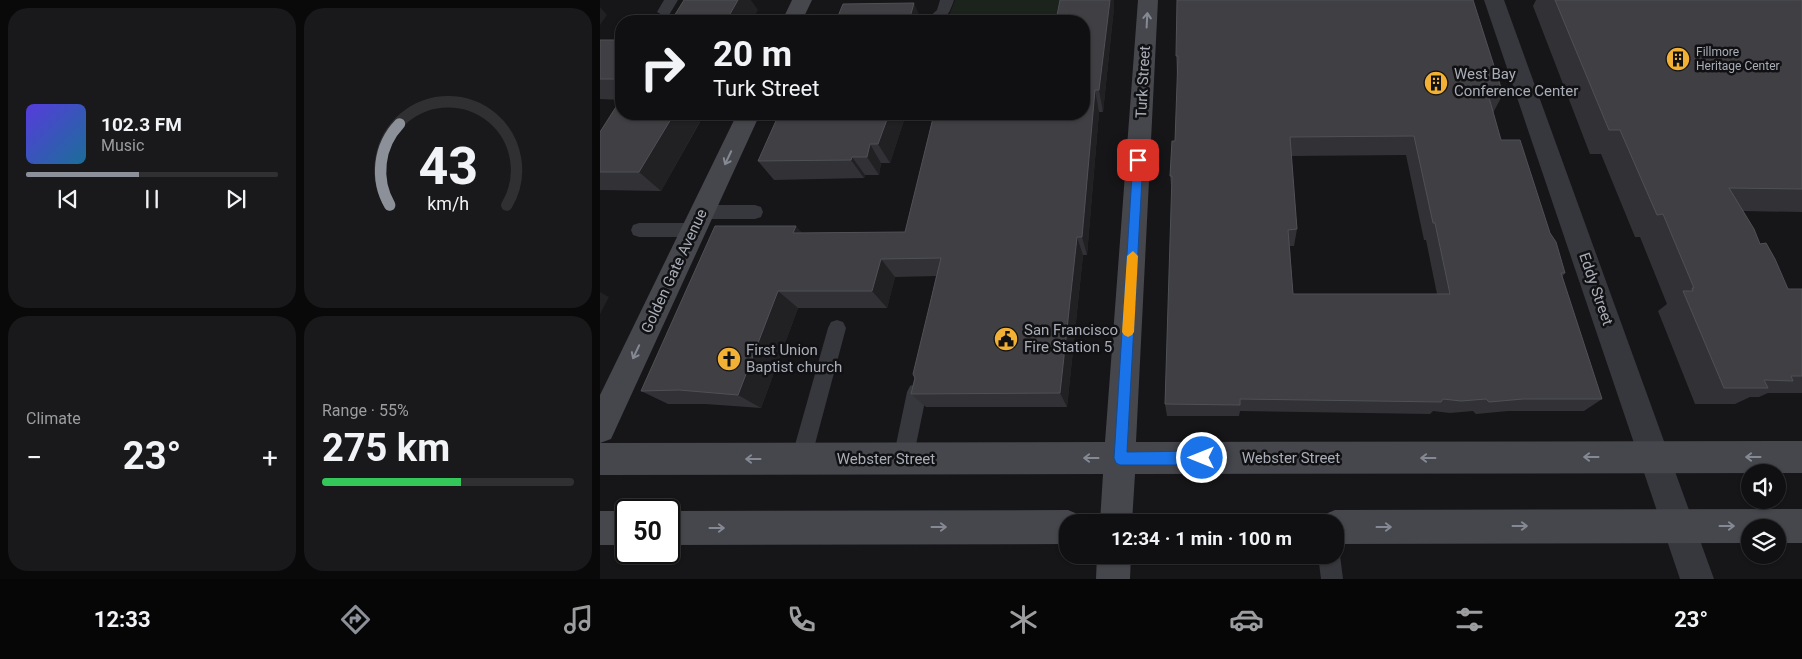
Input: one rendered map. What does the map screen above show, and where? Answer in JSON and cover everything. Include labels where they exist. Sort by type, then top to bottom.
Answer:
[{"type":"main road","points":[[795,15],[802,0]]},
{"type":"main road","name":"Turk Street","points":[[1116,514],[1148,0]]},
{"type":"main road","name":"Golden Gate Avenue","points":[[600,428],[745,120]]},
{"type":"main road","name":"Webster Street","points":[[600,459],[1802,457]]},
{"type":"main road","points":[[1344,527],[1802,526]]},
{"type":"main road","points":[[680,528],[1059,527]]},
{"type":"main road","points":[[600,528],[615,528]]},
{"type":"main road","points":[[1113,579],[1114,564]]},
{"type":"street","name":"Eddy Street","points":[[1494,0],[1697,579]]},
{"type":"lane","points":[[664,12],[672,0]]},
{"type":"lane","points":[[939,15],[943,12],[947,0]]},
{"type":"lane","points":[[639,230],[755,212]]},
{"type":"lane","points":[[801,459],[837,328]]},
{"type":"lane","points":[[903,459],[917,392]]},
{"type":"lane","points":[[1330,564],[1332,579]]},
{"type":"shaded area","points":[[955,0],[1069,0],[1066,15],[949,15]]},
{"type":"building","points":[[684,0],[738,0],[729,15],[675,15]]},
{"type":"building","points":[[1060,0],[1110,0],[1099,90],[1095,90],[1082,237],[1077,237],[1060,393],[911,394],[915,378],[913,374],[941,258],[881,259],[872,291],[778,291],[738,395],[679,390],[641,391],[715,226],[796,226],[793,233],[905,232],[933,120],[1090,120],[1090,15],[1057,15]]},
{"type":"building","points":[[1177,0],[1473,0],[1503,94],[1488,94],[1501,140],[1520,140],[1550,233],[1556,242],[1565,273],[1561,273],[1602,399],[1523,399],[1489,402],[1486,399],[1461,401],[1443,399],[1441,402],[1240,399],[1240,405],[1165,404],[1172,176],[1170,176],[1172,141],[1175,141],[1178,56],[1176,56]],"holes":[[[1414,136],[1433,223],[1435,223],[1450,294],[1293,294],[1288,230],[1297,229],[1290,137]]]},
{"type":"building","points":[[1555,0],[1802,0],[1802,189],[1729,188],[1754,229],[1760,244],[1766,243],[1788,289],[1802,289],[1802,376],[1791,376],[1793,381],[1764,380],[1768,388],[1724,388],[1683,291],[1693,291],[1692,288],[1694,288],[1663,214],[1657,215],[1620,130],[1609,130]]},
{"type":"building","points":[[914,3],[911,15],[838,15],[843,4]]},
{"type":"building","points":[[600,40],[615,40],[615,79],[600,79]]},
{"type":"building","points":[[615,108],[615,120],[670,120],[639,172],[600,172],[600,132]]},
{"type":"building","points":[[776,120],[887,120],[878,144],[870,144],[867,157],[852,157],[851,160],[758,161]]},
{"type":"slow traffic","points":[[1128,332],[1133,256]]},
{"type":"place","name":"Fillmore Heritage Center","points":[[1678,59]]},
{"type":"place","name":"West Bay Conference Center","points":[[1436,83]]},
{"type":"place","name":"San Francisco Fire Station 5","points":[[1006,339]]},
{"type":"place","name":"First Union Baptist church","points":[[729,359]]},
{"type":"route","points":[[1138,160],[1120,458],[1202,458]]}]
